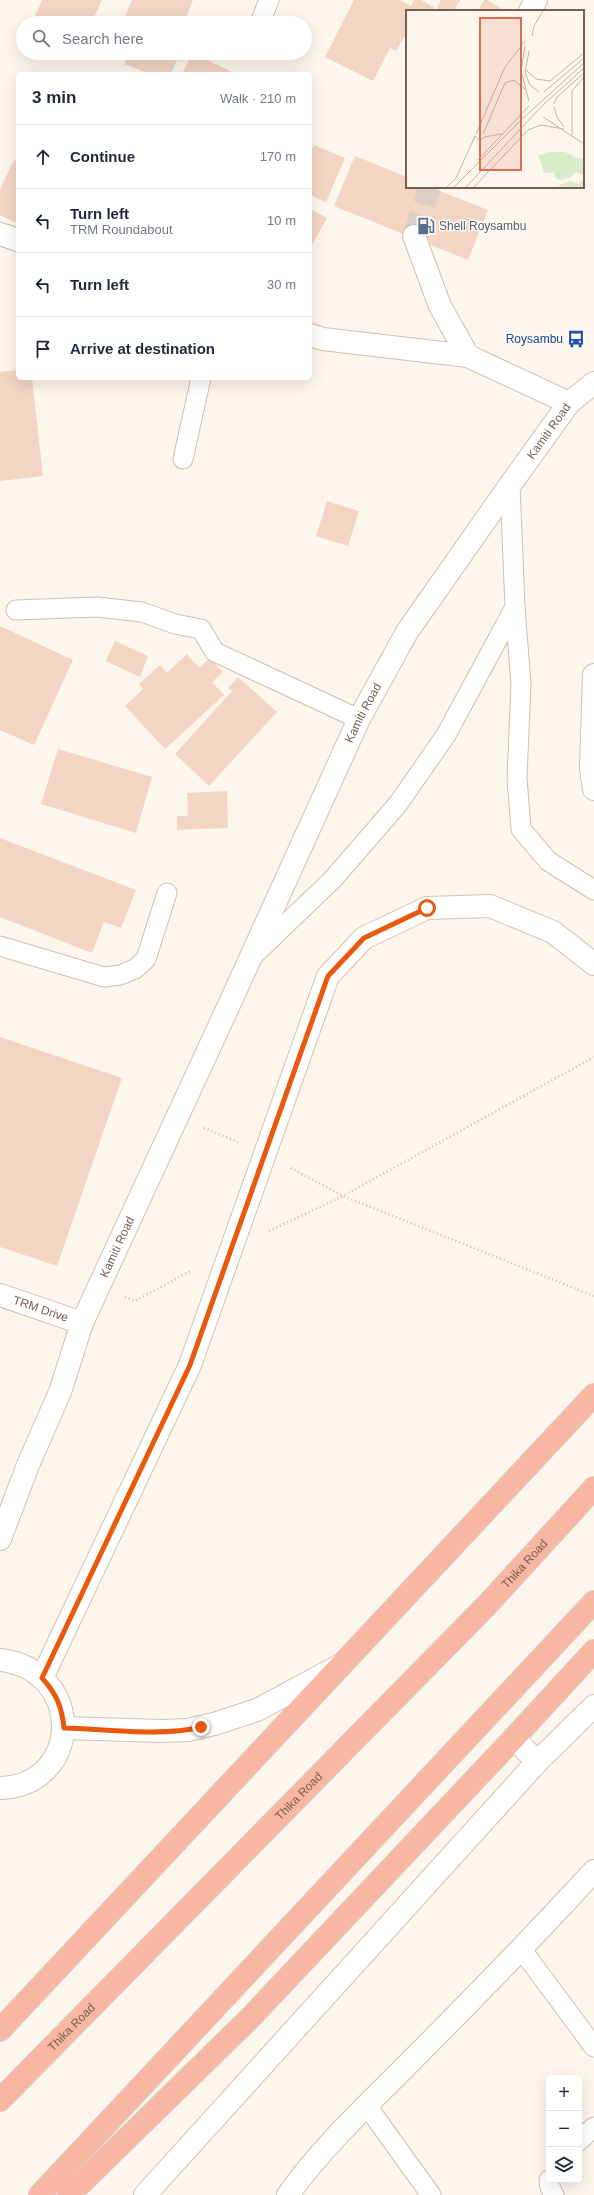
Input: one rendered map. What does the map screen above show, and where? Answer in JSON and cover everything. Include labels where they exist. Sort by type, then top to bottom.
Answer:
[{"type":"highway","points":[[0,2030],[594,1395]]},
{"type":"highway","name":"Thika Road","points":[[0,2100],[486,1606],[594,1488]]},
{"type":"highway","points":[[40,2195],[594,1602]]},
{"type":"highway","points":[[69,2195],[251,2017],[594,1651]]},
{"type":"main road","points":[[531,10],[536,0]]},
{"type":"main road","points":[[0,234],[16,239]]},
{"type":"main road","points":[[414,236],[440,306],[468,356]]},
{"type":"main road","points":[[312,336],[468,356],[568,403]]},
{"type":"main road","name":"Kamiti Road","points":[[0,1539],[28,1465],[60,1392],[82,1323],[359,719],[407,632],[510,485],[568,403],[594,384]]},
{"type":"main road","points":[[594,675],[591,769],[594,789]]},
{"type":"main road","points":[[42,1678],[190,1365],[328,976],[364,938],[427,908],[490,906],[552,932],[594,964]]},
{"type":"main road","name":"TRM Drive","points":[[0,1295],[82,1323]]},
{"type":"main road","points":[[0,1660],[13,1662],[29,1668],[52,1688],[58,1700],[64,1728],[56,1755],[48,1767],[37,1777],[24,1783],[0,1788]]},
{"type":"main road","points":[[64,1728],[162,1731],[188,1730],[214,1724],[257,1710],[342,1665]]},
{"type":"main road","points":[[145,2195],[536,1762],[594,1706]]},
{"type":"main road","points":[[514,1738],[536,1762]]},
{"type":"main road","points":[[288,2195],[303,2174],[367,2106],[522,1950],[594,1871]]},
{"type":"lane","points":[[263,16],[269,0]]},
{"type":"lane","points":[[183,459],[201,380]]},
{"type":"lane","points":[[510,485],[520,684],[517,778],[520,829],[548,861],[594,890]]},
{"type":"lane","points":[[16,610],[97,607],[134,611],[201,630],[215,652],[359,719]]},
{"type":"lane","name":"Kamiti Road","points":[[249,960],[333,880],[398,804],[446,735],[515,607]]},
{"type":"lane","points":[[0,946],[104,977],[120,976],[135,969],[146,959],[167,892]]},
{"type":"lane","points":[[522,1950],[594,2047]]},
{"type":"lane","points":[[367,2106],[431,2195]]},
{"type":"lane","points":[[582,2138],[594,2127]]},
{"type":"lane","points":[[549,2183],[554,2195]]},
{"type":"path","points":[[98,1287],[134,1301],[231,1248],[343,1196],[594,1057]]},
{"type":"path","points":[[178,1116],[264,1154],[343,1196],[594,1296]]},
{"type":"building","points":[[42,0],[102,0],[94,16],[35,16]]},
{"type":"building","points":[[132,0],[193,0],[187,16],[125,16]]},
{"type":"building","points":[[354,0],[400,0],[411,6],[414,0],[421,0],[434,7],[432,10],[406,10],[406,34],[396,51],[390,48],[373,81],[325,57]]},
{"type":"building","points":[[441,0],[460,0],[455,10],[436,10]]},
{"type":"building","points":[[484,0],[487,0],[504,10],[479,10]]},
{"type":"building","points":[[126,60],[177,60],[172,72],[145,72],[124,64]]},
{"type":"building","points":[[189,60],[207,60],[233,72],[183,72]]},
{"type":"building","points":[[314,145],[345,158],[326,202],[312,196],[312,150]]},
{"type":"building","points":[[355,156],[406,177],[406,188],[433,188],[488,210],[468,260],[334,206]]},
{"type":"building","points":[[14,160],[16,161],[16,223],[0,215],[0,189]]},
{"type":"building","points":[[312,210],[327,218],[312,244]]},
{"type":"building","points":[[16,370],[16,380],[32,380],[43,476],[0,481],[0,372]]},
{"type":"building","points":[[327,501],[359,511],[348,546],[316,536]]},
{"type":"building","points":[[0,626],[73,660],[34,745],[0,730]]},
{"type":"building","points":[[115,641],[148,656],[140,677],[106,661]]},
{"type":"building","points":[[187,654],[199,668],[210,658],[223,672],[212,682],[224,695],[165,749],[125,706],[143,689],[139,684],[160,665],[167,673]]},
{"type":"building","points":[[238,677],[277,712],[209,786],[175,754],[232,691],[228,688]]},
{"type":"building","points":[[58,749],[152,777],[136,833],[41,804]]},
{"type":"building","points":[[227,791],[228,828],[177,830],[177,816],[188,816],[187,793]]},
{"type":"building","points":[[0,838],[136,890],[121,928],[104,922],[92,953],[0,917]]},
{"type":"building","points":[[0,1037],[122,1078],[57,1266],[0,1247]]},
{"type":"tunnel","points":[[414,236],[430,188]]},
{"type":"place","name":"Shell Roysambu","points":[[426,226]]},
{"type":"place","name":"Roysambu","points":[[576,339]]},
{"type":"route","points":[[201,1727],[188,1730],[162,1731],[64,1728],[58,1700],[52,1688],[42,1678],[190,1365],[328,976],[364,938],[427,908]]}]
